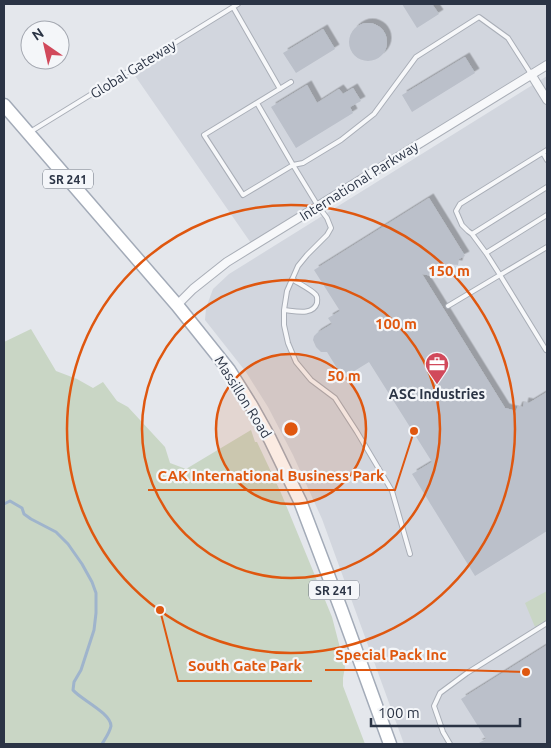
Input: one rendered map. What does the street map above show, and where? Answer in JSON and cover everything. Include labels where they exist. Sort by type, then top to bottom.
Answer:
[{"type":"main road","name":"Massillon Road","points":[[4,105],[177,305],[223,363],[246,398],[270,439],[300,501],[390,744]]},
{"type":"street","name":"International Parkway","points":[[177,305],[200,283],[227,262],[547,65]]},
{"type":"street","points":[[531,74],[547,100]]},
{"type":"lane","name":"Global Gateway","points":[[28,134],[238,4]]},
{"type":"lane","points":[[233,7],[280,89]]},
{"type":"lane","points":[[291,82],[204,135],[243,195],[293,165],[303,163],[341,140],[374,114],[416,57],[479,17],[508,38],[531,74]]},
{"type":"lane","points":[[257,103],[327,218],[331,228],[327,235],[307,254],[287,291],[284,325],[288,344],[296,362],[311,380],[335,398],[392,491],[410,554]]},
{"type":"lane","points":[[546,350],[486,252],[462,225],[456,210],[460,204],[547,150]]},
{"type":"lane","points":[[543,153],[547,160]]},
{"type":"lane","points":[[472,234],[547,187]]},
{"type":"lane","points":[[486,252],[547,215]]},
{"type":"lane","points":[[448,306],[547,247]]},
{"type":"lane","points":[[284,310],[304,312],[311,311],[316,306],[317,299],[315,294],[292,279]]},
{"type":"lane","points":[[450,744],[443,732],[434,706],[440,693],[467,673],[547,624]]},
{"type":"shaded area","points":[[238,4],[547,4],[547,65],[253,246],[131,70]]},
{"type":"shaded area","points":[[547,76],[547,744],[404,744],[322,519],[293,455],[268,407],[246,372],[205,320],[206,308],[213,289],[229,274]]},
{"type":"green space","points":[[31,329],[56,371],[93,388],[103,382],[117,401],[128,407],[165,447],[170,463],[186,469],[251,430],[255,442],[257,442],[281,493],[332,617],[345,667],[343,686],[365,744],[4,744],[4,342]]},
{"type":"green space","points":[[547,591],[547,620],[535,627],[525,603]]},
{"type":"building","points":[[402,4],[432,4],[439,14],[417,28]]},
{"type":"building","points":[[368,23],[381,29],[387,42],[381,55],[368,61],[355,55],[349,42],[355,29]]},
{"type":"building","points":[[323,29],[335,49],[296,73],[283,53]]},
{"type":"building","points":[[465,57],[475,73],[412,112],[402,95]]},
{"type":"building","points":[[307,85],[317,103],[339,89],[343,94],[353,88],[361,101],[350,107],[353,113],[296,148],[271,107]]},
{"type":"building","name":"ASC Industries","points":[[429,198],[465,256],[459,259],[458,265],[452,264],[451,269],[446,268],[444,273],[439,272],[437,277],[422,274],[505,408],[516,411],[518,406],[523,407],[524,402],[529,403],[547,392],[547,531],[475,576],[412,474],[432,462],[369,362],[343,378],[327,352],[321,352],[313,340],[317,333],[332,324],[328,318],[340,311],[314,270]]},
{"type":"building","points":[[547,645],[547,744],[477,744],[486,739],[461,699]]},
{"type":"waterway","points":[[4,504],[10,501],[22,508],[24,514],[31,519],[56,532],[68,544],[92,582],[96,593],[94,630],[81,670],[74,682],[73,690],[101,711],[110,721],[111,726],[102,744]]},
{"type":"place","name":"ASC Industries","points":[[437,385]]},
{"type":"place","name":"CAK International Business Park","points":[[414,431]]},
{"type":"place","name":"South Gate Park","points":[[160,610]]},
{"type":"place","name":"Special Pack Inc","points":[[526,672]]}]
